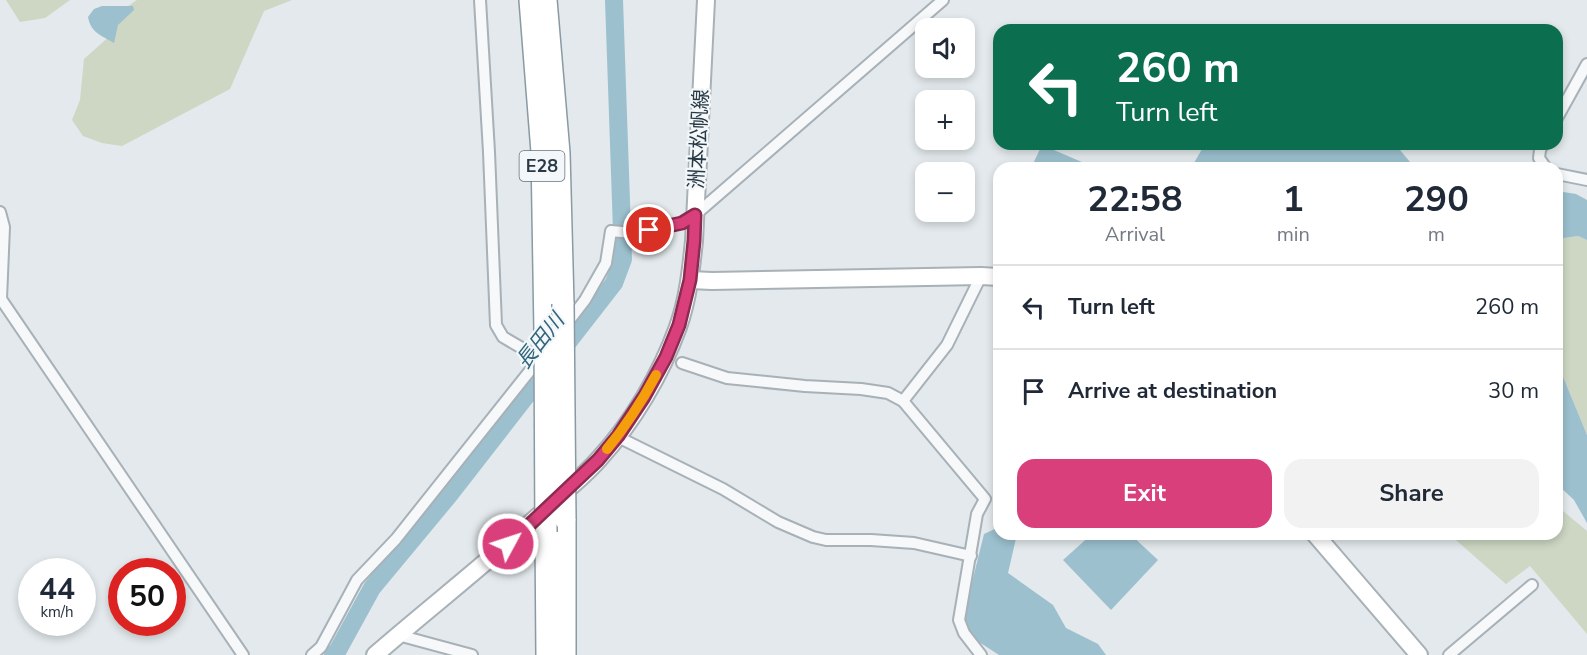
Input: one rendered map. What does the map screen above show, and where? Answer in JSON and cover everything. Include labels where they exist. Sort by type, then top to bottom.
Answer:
[{"type":"highway","name":"E28","points":[[530,0],[542,152],[547,655]]},
{"type":"highway","name":"E28","points":[[546,0],[559,153],[563,304],[565,655]]},
{"type":"main road","name":"洲本松帆線","points":[[375,655],[526,528],[598,460],[618,436],[644,397],[666,357],[679,325],[690,280],[706,0]]},
{"type":"main road","points":[[690,280],[993,277]]},
{"type":"main road","points":[[1320,540],[1419,655]]},
{"type":"street","points":[[480,0],[496,325],[503,337],[539,358]]},
{"type":"street","points":[[312,655],[321,647],[357,580],[396,539],[585,300],[606,263],[611,231],[632,233],[682,223],[695,215],[943,0]]},
{"type":"street","points":[[1563,107],[1587,64]]},
{"type":"street","points":[[1563,175],[1587,180]]},
{"type":"street","points":[[0,212],[4,227],[1,299],[243,655]]},
{"type":"street","points":[[903,401],[947,345],[981,276]]},
{"type":"street","points":[[682,363],[728,378],[861,389],[888,393],[903,401],[985,499],[977,514],[960,620],[964,633],[981,655]]},
{"type":"street","points":[[618,436],[723,489],[778,522],[813,537],[826,540],[914,543],[970,556]]},
{"type":"street","points":[[1449,655],[1532,585]]},
{"type":"street","points":[[398,635],[471,655]]},
{"type":"green space","points":[[6,0],[70,0],[45,18],[20,22]]},
{"type":"green space","points":[[137,0],[292,0],[264,11],[230,89],[122,146],[102,143],[83,136],[72,120],[80,100],[84,59],[112,34],[121,11]]},
{"type":"green space","points":[[1578,236],[1587,240],[1587,435],[1563,377],[1563,238]]},
{"type":"green space","points":[[1563,511],[1587,531],[1587,634],[1530,566],[1506,584],[1456,540],[1563,540]]},
{"type":"water","points":[[102,6],[133,6],[134,10],[118,25],[114,43],[97,33],[89,22],[88,17],[94,9]]},
{"type":"water","points":[[1040,150],[1054,150],[1082,162],[1034,162]]},
{"type":"water","points":[[1202,150],[1400,150],[1410,162],[1194,162]]},
{"type":"water","points":[[1563,192],[1576,194],[1587,200],[1587,240],[1578,236],[1563,238]]},
{"type":"water","points":[[1563,377],[1587,435],[1587,523],[1574,500],[1563,490]]},
{"type":"water","points":[[993,530],[993,540],[1016,540],[1008,573],[1053,605],[1066,628],[1098,644],[1106,655],[999,655],[961,627],[984,534]]},
{"type":"water","points":[[1085,540],[1136,540],[1158,560],[1111,610],[1063,560]]},
{"type":"waterway","name":"長田川","points":[[333,655],[338,650],[372,588],[450,494],[614,283],[623,259],[614,0]]},
{"type":"slow traffic","points":[[607,449],[644,397],[656,375]]},
{"type":"route","points":[[508,544],[598,460],[618,436],[644,397],[666,357],[679,325],[690,280],[695,215],[682,223],[649,230]]}]
